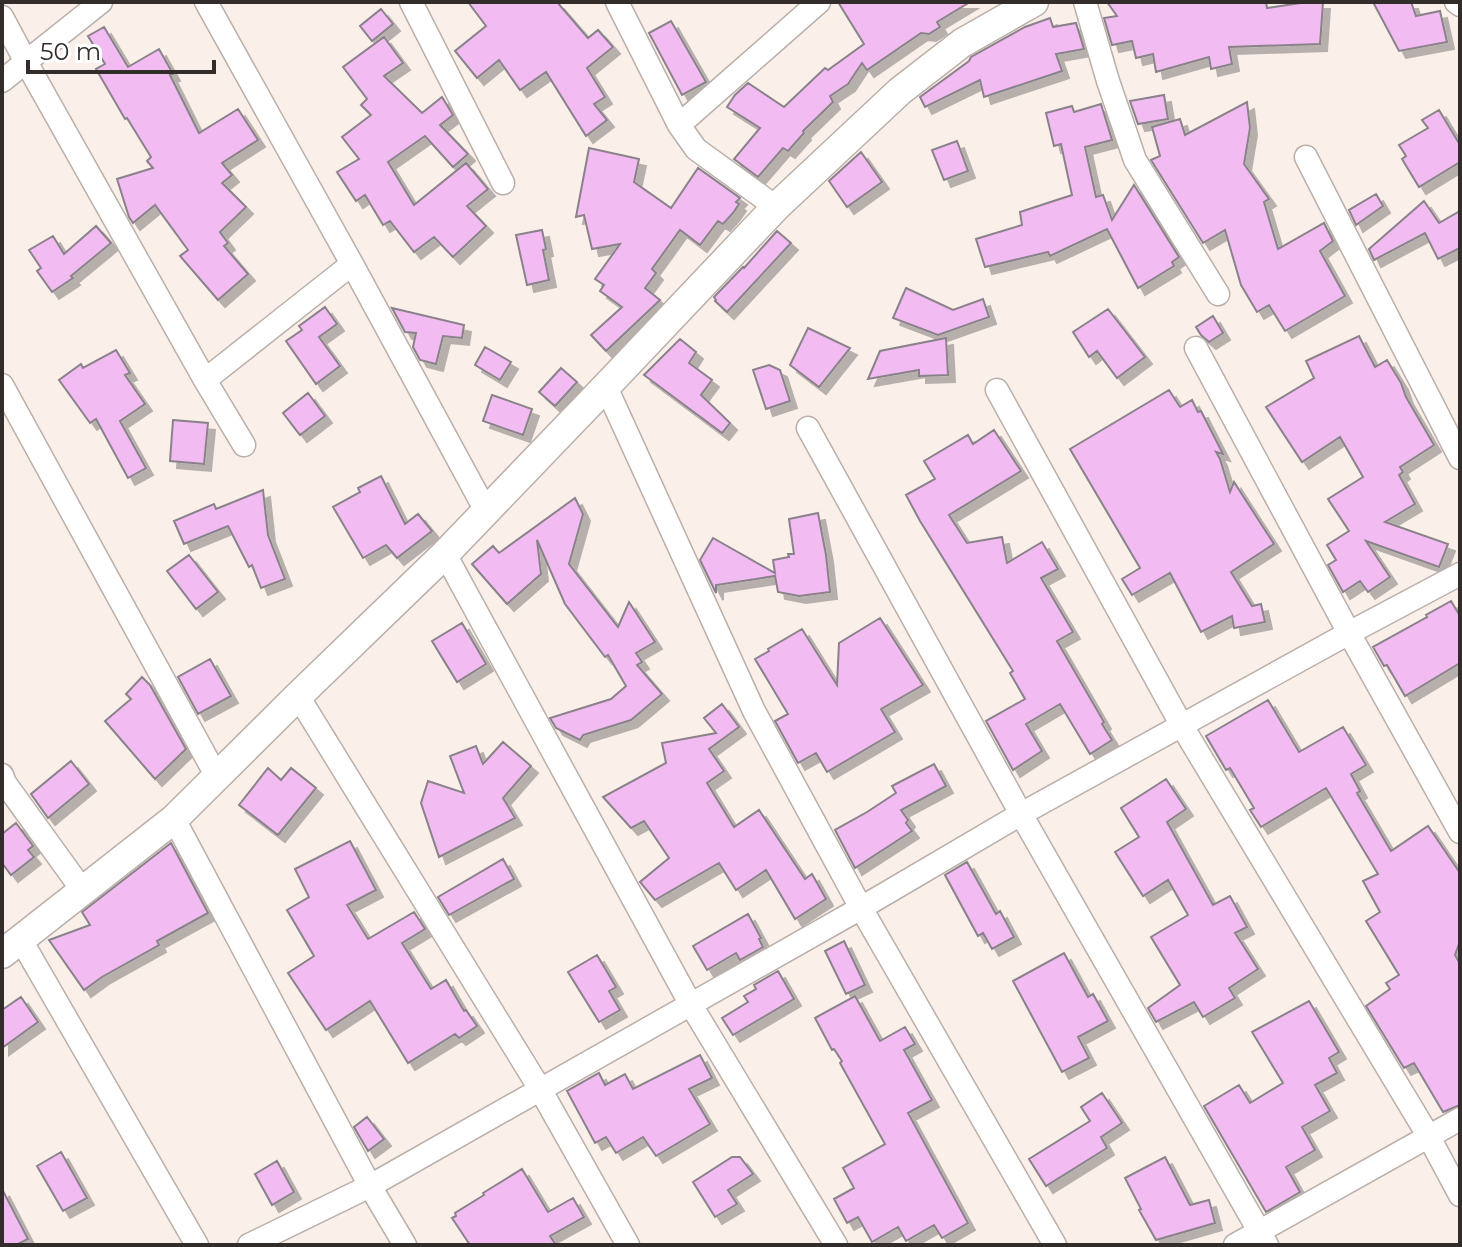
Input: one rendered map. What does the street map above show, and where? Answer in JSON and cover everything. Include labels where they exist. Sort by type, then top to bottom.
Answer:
[{"type":"street","points":[[2,81],[101,2]]},
{"type":"street","points":[[206,2],[486,511]]},
{"type":"street","points":[[411,2],[503,183]]},
{"type":"street","points":[[617,2],[679,125],[696,149],[776,207]]},
{"type":"street","points":[[679,125],[819,2]]},
{"type":"street","points":[[197,1245],[11,947],[174,819],[445,554],[776,207],[900,91],[962,43],[1034,2]]},
{"type":"street","points":[[1085,2],[1135,160],[1218,294]]},
{"type":"street","points":[[2,17],[244,445]]},
{"type":"street","points":[[1306,157],[1460,458]]},
{"type":"street","points":[[205,380],[352,264]]},
{"type":"street","points":[[1196,348],[1460,832]]},
{"type":"street","points":[[2,385],[217,777]]},
{"type":"street","points":[[606,387],[754,711],[861,908],[1055,1245]]},
{"type":"street","points":[[997,390],[1182,726],[1429,1137],[1460,1195]]},
{"type":"street","points":[[808,428],[1021,814],[1263,1238]]},
{"type":"street","points":[[445,554],[691,1005],[836,1245]]},
{"type":"street","points":[[249,1245],[370,1186],[1021,814],[1460,574]]},
{"type":"street","points":[[298,696],[540,1089],[628,1245]]},
{"type":"street","points":[[2,775],[83,891]]},
{"type":"street","points":[[174,819],[370,1186],[405,1245]]},
{"type":"street","points":[[1235,1245],[1263,1238],[1460,1119]]},
{"type":"building","points":[[468,2],[557,2],[588,38],[598,30],[613,47],[587,68],[605,97],[594,104],[607,120],[586,136],[546,72],[520,90],[499,60],[477,78],[455,51],[486,26]]},
{"type":"building","points":[[838,2],[970,2],[937,22],[940,27],[929,34],[921,33],[867,70],[862,63],[848,84],[830,96],[833,102],[803,131],[788,151],[783,148],[758,177],[734,159],[760,128],[727,107],[748,83],[784,107],[825,68],[828,70],[864,44]]},
{"type":"building","points":[[1107,2],[1266,2],[1267,8],[1323,2],[1320,44],[1229,47],[1232,64],[1211,69],[1209,57],[1156,72],[1153,54],[1136,58],[1132,41],[1112,45],[1104,18],[1117,16]]},
{"type":"building","points":[[1373,2],[1411,2],[1416,16],[1440,11],[1447,42],[1399,51]]},
{"type":"building","points":[[381,9],[393,24],[372,41],[360,26]]},
{"type":"building","points":[[1050,18],[1053,27],[1076,23],[1084,49],[1056,54],[1062,71],[984,97],[980,80],[925,107],[920,97],[971,57],[1025,27]]},
{"type":"building","points":[[671,21],[706,82],[682,95],[649,33]]},
{"type":"building","points":[[104,27],[128,67],[159,49],[199,133],[238,109],[258,140],[222,163],[232,175],[222,183],[246,207],[220,232],[228,243],[224,246],[248,274],[218,300],[180,256],[188,250],[155,205],[133,223],[129,217],[117,179],[153,168],[147,161],[151,157],[96,69],[105,64],[88,36]]},
{"type":"building","points":[[384,37],[403,63],[384,76],[422,113],[442,97],[453,115],[440,125],[468,154],[453,167],[425,136],[388,162],[414,205],[466,163],[488,189],[467,206],[486,226],[453,257],[434,237],[414,252],[390,221],[383,225],[365,195],[356,201],[337,172],[359,159],[342,137],[371,115],[361,105],[367,99],[343,67]]},
{"type":"building","points":[[1164,95],[1168,119],[1138,124],[1130,101]]},
{"type":"building","points":[[1247,102],[1250,128],[1244,164],[1269,199],[1264,202],[1278,249],[1324,223],[1333,241],[1320,251],[1345,296],[1285,331],[1269,305],[1257,312],[1241,285],[1225,230],[1203,243],[1151,160],[1160,156],[1152,127],[1180,119],[1185,135]]},
{"type":"building","points":[[1101,104],[1112,140],[1085,147],[1096,197],[1103,195],[1112,220],[1134,185],[1179,257],[1172,262],[1174,266],[1138,288],[1107,229],[1050,256],[1048,252],[985,267],[976,239],[1022,225],[1020,212],[1072,195],[1061,144],[1054,146],[1046,113],[1072,106],[1074,112]]},
{"type":"building","points":[[1439,110],[1460,145],[1460,162],[1419,187],[1402,159],[1406,156],[1399,145],[1428,128],[1422,120]]},
{"type":"building","points":[[957,141],[968,171],[944,180],[932,150]]},
{"type":"building","points":[[589,148],[639,159],[634,182],[671,208],[698,168],[740,198],[733,213],[723,224],[718,221],[700,245],[680,230],[652,269],[656,273],[645,288],[660,300],[606,351],[591,335],[622,307],[600,291],[604,285],[595,279],[620,244],[592,249],[584,215],[576,217]]},
{"type":"building","points":[[861,152],[882,182],[847,207],[829,181]]},
{"type":"building","points":[[1376,194],[1383,206],[1356,225],[1349,210]]},
{"type":"building","points":[[1424,201],[1439,223],[1460,211],[1460,248],[1438,259],[1425,233],[1374,260],[1369,249]]},
{"type":"building","points":[[96,226],[111,243],[71,276],[73,278],[52,292],[37,271],[41,268],[29,250],[53,236],[64,254]]},
{"type":"building","points":[[542,230],[549,280],[527,285],[516,235]]},
{"type":"building","points":[[777,231],[791,243],[727,312],[714,297]]},
{"type":"building","points":[[906,288],[953,310],[983,299],[989,317],[938,335],[893,318]]},
{"type":"building","points":[[325,307],[337,324],[319,337],[340,366],[316,384],[286,341],[302,330],[299,326]]},
{"type":"building","points":[[392,308],[464,325],[462,338],[443,336],[436,364],[420,360],[413,347],[416,333],[405,332]]},
{"type":"building","points":[[1108,309],[1145,357],[1117,378],[1097,351],[1089,357],[1073,332]]},
{"type":"building","points":[[1213,316],[1223,333],[1209,342],[1196,327]]},
{"type":"building","points":[[808,328],[850,348],[819,387],[790,365]]},
{"type":"building","points":[[1359,336],[1375,367],[1387,360],[1434,445],[1400,467],[1403,472],[1399,475],[1415,504],[1385,522],[1448,544],[1439,567],[1366,541],[1390,577],[1368,592],[1360,581],[1343,592],[1328,565],[1336,560],[1327,545],[1349,531],[1328,499],[1363,477],[1340,437],[1302,462],[1266,407],[1314,378],[1306,361]]},
{"type":"building","points":[[946,338],[948,375],[919,376],[919,370],[868,379],[880,351]]},
{"type":"building","points":[[680,339],[696,352],[689,363],[712,380],[701,395],[730,423],[722,433],[644,375]]},
{"type":"building","points":[[485,347],[511,362],[500,380],[475,365]]},
{"type":"building","points":[[116,350],[130,373],[125,375],[145,404],[120,421],[146,468],[128,478],[96,419],[90,423],[59,380],[81,364],[83,368]]},
{"type":"building","points":[[769,365],[780,370],[790,401],[766,409],[753,370]]},
{"type":"building","points":[[561,368],[577,382],[555,406],[539,392]]},
{"type":"building","points":[[1169,390],[1180,407],[1192,400],[1198,412],[1201,411],[1223,454],[1216,452],[1230,492],[1234,482],[1274,544],[1231,572],[1252,606],[1261,604],[1265,622],[1234,628],[1232,616],[1201,632],[1170,573],[1132,595],[1122,579],[1140,568],[1070,449]]},
{"type":"building","points":[[308,393],[325,416],[300,435],[283,413]]},
{"type":"building","points":[[492,395],[532,409],[523,435],[483,421]]},
{"type":"building","points":[[173,420],[208,423],[204,464],[170,461]]},
{"type":"building","points":[[994,430],[1021,471],[949,515],[967,543],[1002,537],[1007,563],[1042,542],[1058,569],[1041,578],[1073,632],[1057,641],[1112,740],[1090,754],[1060,704],[1026,724],[1042,751],[1013,770],[986,721],[1025,699],[1010,673],[1013,671],[906,495],[935,479],[924,461],[968,435],[973,444]]},
{"type":"building","points":[[381,476],[405,524],[418,514],[432,531],[397,558],[386,545],[363,558],[333,507]]},
{"type":"building","points":[[263,490],[268,535],[285,579],[261,588],[252,565],[249,567],[228,526],[184,544],[174,521],[214,504],[216,509]]},
{"type":"building","points":[[575,498],[583,514],[569,564],[618,627],[629,602],[655,642],[636,653],[642,662],[637,665],[662,694],[631,720],[583,735],[580,740],[556,728],[550,718],[611,699],[626,686],[608,655],[605,657],[565,604],[537,540],[541,574],[507,604],[472,564],[493,546],[499,553]]},
{"type":"building","points":[[818,513],[830,592],[799,596],[778,592],[775,576],[716,585],[716,593],[700,560],[713,538],[775,573],[773,560],[794,554],[789,519]]},
{"type":"building","points":[[189,555],[218,592],[196,609],[167,571]]},
{"type":"building","points":[[1451,601],[1460,616],[1460,663],[1405,696],[1373,647]]},
{"type":"building","points":[[880,618],[923,685],[881,709],[895,732],[827,772],[816,753],[798,763],[775,721],[788,714],[755,659],[802,629],[837,685],[839,643]]},
{"type":"building","points":[[462,623],[486,664],[457,682],[432,641]]},
{"type":"building","points":[[210,659],[231,696],[198,714],[178,677]]},
{"type":"building","points":[[142,677],[150,685],[186,749],[155,779],[105,721],[131,699],[126,694]]},
{"type":"building","points":[[1268,700],[1299,752],[1343,727],[1366,765],[1351,774],[1360,791],[1357,793],[1391,851],[1428,826],[1460,873],[1460,941],[1455,955],[1460,964],[1460,1105],[1443,1112],[1414,1063],[1404,1068],[1366,1006],[1390,989],[1386,983],[1399,975],[1366,921],[1380,912],[1363,881],[1378,874],[1326,788],[1261,827],[1250,810],[1254,808],[1230,768],[1226,770],[1206,736]]},
{"type":"building","points":[[722,704],[739,727],[709,749],[724,771],[707,783],[734,827],[759,810],[805,879],[812,874],[826,899],[795,919],[766,870],[736,890],[719,863],[655,900],[640,882],[669,858],[644,821],[631,828],[603,797],[666,763],[662,743],[716,733],[704,718]]},
{"type":"building","points":[[503,742],[531,766],[503,798],[515,818],[439,857],[421,803],[428,781],[464,793],[450,756],[476,746],[483,764]]},
{"type":"building","points":[[71,761],[89,784],[48,818],[31,794]]},
{"type":"building","points":[[934,764],[946,786],[901,810],[912,831],[855,868],[835,830],[896,793],[892,786]]},
{"type":"building","points":[[268,768],[281,780],[291,768],[316,788],[278,835],[239,805]]},
{"type":"building","points":[[1166,779],[1186,809],[1167,822],[1213,905],[1230,896],[1247,927],[1235,933],[1258,969],[1229,988],[1235,998],[1203,1017],[1194,1002],[1156,1022],[1148,1008],[1180,985],[1151,937],[1188,915],[1168,880],[1143,896],[1115,852],[1139,837],[1121,808]]},
{"type":"building","points":[[16,823],[33,846],[28,850],[34,857],[11,875],[2,863],[2,834]]},
{"type":"building","points":[[350,841],[376,890],[347,905],[368,939],[414,912],[425,929],[402,943],[431,989],[446,980],[477,1026],[459,1038],[455,1034],[408,1063],[370,1001],[326,1030],[288,973],[314,956],[287,910],[309,897],[295,869]]},
{"type":"building","points":[[171,843],[208,913],[157,941],[159,945],[84,990],[49,940],[90,925],[82,912]]},
{"type":"building","points":[[503,859],[514,879],[449,915],[438,897]]},
{"type":"building","points":[[967,862],[996,914],[1000,911],[1014,937],[992,949],[983,933],[978,936],[945,875]]},
{"type":"building","points":[[748,914],[763,947],[740,960],[736,953],[707,970],[693,946]]},
{"type":"building","points":[[844,941],[865,985],[846,994],[825,951]]},
{"type":"building","points":[[1064,953],[1088,997],[1093,994],[1108,1021],[1078,1037],[1089,1058],[1062,1072],[1013,981]]},
{"type":"building","points":[[597,955],[616,987],[609,991],[620,1010],[599,1022],[568,972]]},
{"type":"building","points":[[778,971],[794,999],[733,1035],[722,1018],[748,1002],[744,996],[756,989],[754,985]]},
{"type":"building","points":[[855,996],[880,1041],[905,1027],[915,1044],[904,1050],[932,1100],[908,1113],[968,1223],[942,1238],[934,1225],[906,1241],[898,1227],[872,1242],[858,1217],[847,1223],[834,1199],[854,1188],[843,1168],[885,1144],[840,1063],[842,1061],[832,1050],[815,1018]]},
{"type":"building","points":[[21,997],[38,1022],[2,1048],[2,1010]]},
{"type":"building","points":[[1309,1001],[1339,1052],[1329,1058],[1337,1073],[1315,1085],[1330,1111],[1302,1127],[1315,1150],[1286,1167],[1300,1192],[1266,1212],[1204,1106],[1239,1085],[1250,1103],[1283,1083],[1252,1032]]},
{"type":"building","points":[[700,1055],[712,1078],[689,1089],[710,1124],[656,1156],[643,1137],[616,1153],[606,1137],[595,1143],[567,1091],[599,1073],[605,1085],[625,1074],[633,1089]]},
{"type":"building","points":[[1102,1093],[1122,1123],[1101,1137],[1107,1148],[1046,1186],[1029,1159],[1090,1121],[1081,1107]]},
{"type":"building","points":[[367,1117],[384,1139],[368,1151],[354,1127]]},
{"type":"building","points":[[61,1152],[87,1198],[63,1211],[37,1166]]},
{"type":"building","points":[[732,1157],[740,1157],[753,1174],[728,1190],[737,1204],[715,1217],[693,1182]]},
{"type":"building","points":[[1165,1157],[1190,1205],[1209,1200],[1215,1223],[1156,1240],[1125,1178]]},
{"type":"building","points":[[277,1161],[294,1192],[272,1205],[255,1174]]},
{"type":"building","points":[[522,1169],[548,1212],[573,1198],[584,1217],[550,1236],[556,1245],[470,1245],[452,1218],[456,1216],[455,1213]]},
{"type":"building","points":[[2,1189],[28,1239],[16,1245],[2,1245]]}]
